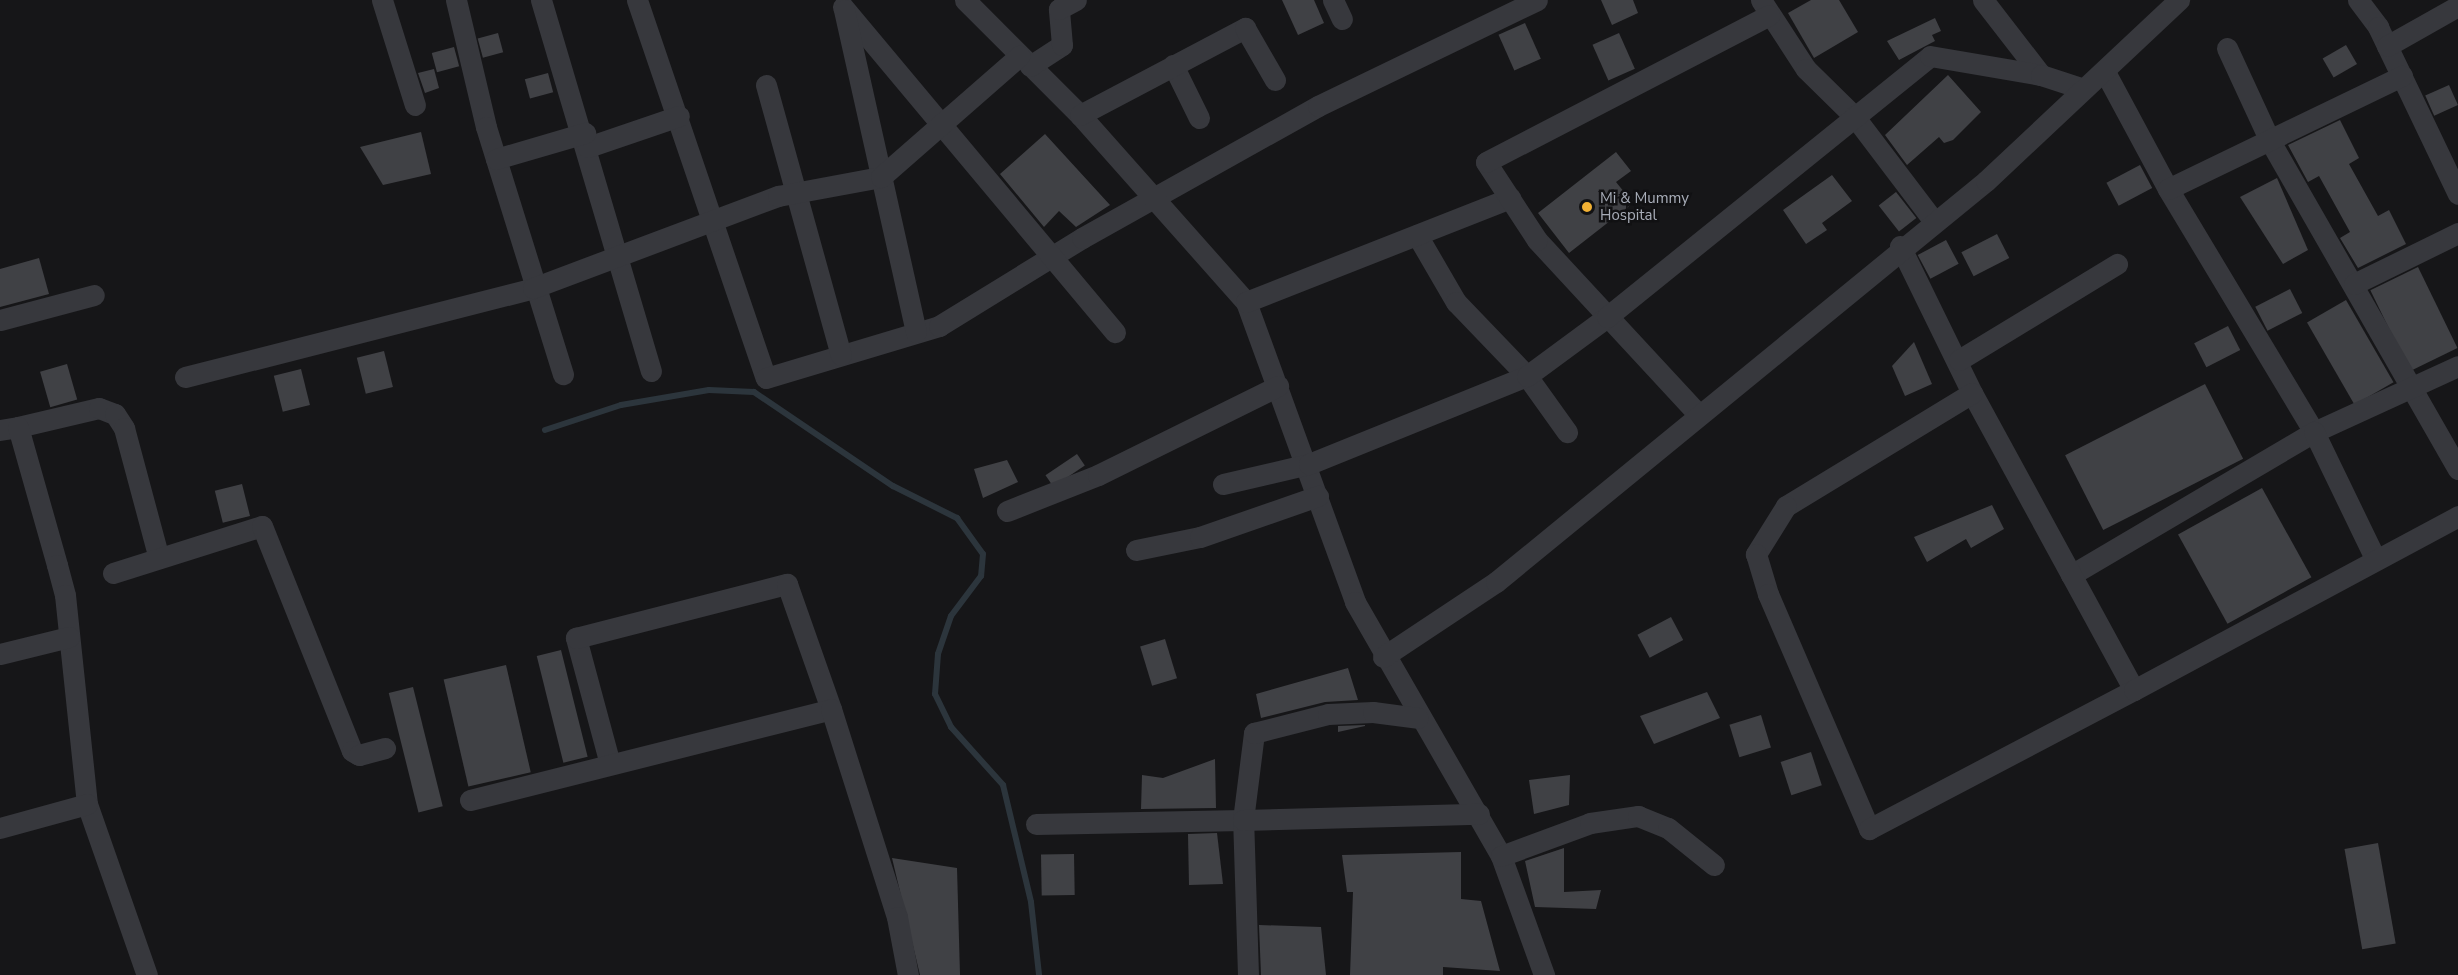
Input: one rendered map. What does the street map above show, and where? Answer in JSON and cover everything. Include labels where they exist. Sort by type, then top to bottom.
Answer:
[{"type":"street","points":[[382,0],[415,105]]},
{"type":"street","points":[[456,0],[496,159],[533,288],[563,374]]},
{"type":"street","points":[[541,0],[587,140],[651,371]]},
{"type":"street","points":[[637,0],[680,116],[712,224],[766,378],[939,326],[1051,256],[1154,196],[1318,106],[1537,0]]},
{"type":"street","points":[[965,0],[1080,115],[1246,302],[1310,464],[1318,496],[1355,602],[1418,718],[1479,814],[1501,856],[1544,975]]},
{"type":"street","points":[[185,377],[533,288],[796,193],[881,177],[939,124],[1025,61],[1062,45],[1059,9],[1076,0]]},
{"type":"street","points":[[1983,0],[2041,75]]},
{"type":"street","points":[[1383,657],[1496,582],[1900,246],[1986,181],[2105,72],[2178,0]]},
{"type":"street","points":[[2358,0],[2402,76],[2458,194]]},
{"type":"street","points":[[2386,46],[2458,6]]},
{"type":"street","points":[[916,332],[843,7],[1115,332]]},
{"type":"street","points":[[1699,415],[1537,240],[1486,162],[1765,8],[1806,69],[1854,116],[1933,220]]},
{"type":"street","points":[[1080,115],[1245,28],[1275,80]]},
{"type":"street","points":[[2227,48],[2270,141],[2416,389],[2458,469]]},
{"type":"street","points":[[1223,484],[1310,464],[1527,376],[1607,317],[1930,56],[2041,75],[2084,89]]},
{"type":"street","points":[[1173,65],[1199,118]]},
{"type":"street","points":[[2105,72],[2168,189],[2314,432],[2376,560]]},
{"type":"street","points":[[2168,189],[2402,76]]},
{"type":"street","points":[[766,85],[840,355]]},
{"type":"street","points":[[496,159],[587,140],[680,116]]},
{"type":"street","points":[[1246,302],[1510,198]]},
{"type":"street","points":[[2354,284],[2458,233]]},
{"type":"street","points":[[1417,235],[1456,302],[1527,376],[1567,432]]},
{"type":"street","points":[[1900,246],[1959,360],[1972,393],[2134,690]]},
{"type":"street","points":[[1959,360],[2117,264]]},
{"type":"street","points":[[0,320],[94,295]]},
{"type":"street","points":[[2071,575],[2314,432],[2416,389],[2458,366]]},
{"type":"street","points":[[1007,511],[1098,475],[1278,386]]},
{"type":"street","points":[[1972,393],[1786,506],[1756,554],[1768,594],[1869,829],[2458,516]]},
{"type":"street","points":[[147,975],[87,804],[65,595],[9,429],[99,408],[115,414],[124,428],[158,555]]},
{"type":"street","points":[[1136,550],[1200,537],[1318,496]]},
{"type":"street","points":[[113,573],[158,555],[262,526],[352,751],[359,755],[385,748]]},
{"type":"street","points":[[610,764],[576,638],[786,584],[831,710],[897,917],[908,975]]},
{"type":"street","points":[[0,654],[69,637]]},
{"type":"street","points":[[470,800],[831,710]]},
{"type":"street","points":[[1248,975],[1243,820],[1254,733],[1328,714],[1373,712],[1418,718]]},
{"type":"street","points":[[0,828],[87,804]]},
{"type":"street","points":[[1036,824],[1479,814]]},
{"type":"street","points":[[1501,856],[1590,823],[1638,816],[1668,828],[1714,865]]},
{"type":"building","points":[[1282,0],[1314,0],[1324,23],[1298,35]]},
{"type":"building","points":[[1601,0],[1633,0],[1638,13],[1612,25]]},
{"type":"building","points":[[1811,0],[1839,0],[1858,32],[1814,58],[1788,13]]},
{"type":"building","points":[[1935,18],[1941,31],[1932,35],[1935,41],[1899,60],[1887,41]]},
{"type":"building","points":[[1525,23],[1541,59],[1514,70],[1499,35]]},
{"type":"building","points":[[498,33],[503,52],[483,58],[478,38]]},
{"type":"building","points":[[1619,33],[1635,69],[1608,80],[1593,45]]},
{"type":"building","points":[[2346,45],[2357,64],[2334,78],[2323,58]]},
{"type":"building","points":[[454,47],[459,66],[437,72],[432,53]]},
{"type":"building","points":[[434,69],[439,88],[425,93],[418,73]]},
{"type":"building","points":[[548,73],[553,92],[530,99],[525,79]]},
{"type":"building","points":[[1948,75],[1981,112],[1953,140],[1944,143],[1939,137],[1907,165],[1885,135]]},
{"type":"building","points":[[2449,85],[2458,105],[2434,116],[2425,96]]},
{"type":"building","points":[[2340,120],[2359,158],[2349,164],[2378,216],[2389,210],[2406,244],[2358,268],[2340,238],[2350,232],[2319,176],[2308,182],[2288,145]]},
{"type":"building","points":[[421,132],[431,174],[383,185],[360,147]]},
{"type":"building","points":[[1045,134],[1110,205],[1076,227],[1059,211],[1044,227],[1000,174]]},
{"type":"building","points":[[1616,152],[1631,171],[1616,182],[1633,203],[1569,253],[1538,213]]},
{"type":"building","points":[[2140,165],[2152,188],[2119,206],[2106,183]]},
{"type":"building","points":[[1832,175],[1852,201],[1822,223],[1827,230],[1806,244],[1783,210]]},
{"type":"building","points":[[2277,178],[2308,250],[2283,264],[2240,197]]},
{"type":"building","points":[[1896,192],[1916,218],[1899,232],[1879,206]]},
{"type":"building","points":[[1997,234],[2009,258],[1974,276],[1961,252]]},
{"type":"building","points":[[1946,240],[1959,264],[1930,279],[1918,255]]},
{"type":"building","points":[[39,258],[49,294],[0,307],[0,269]]},
{"type":"building","points":[[2418,267],[2457,348],[2410,371],[2370,290]]},
{"type":"building","points":[[2290,289],[2302,313],[2268,331],[2255,307]]},
{"type":"building","points":[[2346,300],[2394,382],[2355,405],[2307,322]]},
{"type":"building","points":[[2228,326],[2240,350],[2206,367],[2194,343]]},
{"type":"building","points":[[1914,342],[1932,384],[1905,396],[1892,366]]},
{"type":"building","points":[[384,351],[393,387],[366,394],[357,358]]},
{"type":"building","points":[[67,364],[77,400],[50,407],[40,372]]},
{"type":"building","points":[[301,369],[310,405],[283,412],[274,376]]},
{"type":"building","points":[[2205,384],[2243,459],[2103,530],[2065,455]]},
{"type":"building","points":[[1077,454],[1085,466],[1053,487],[1045,475]]},
{"type":"building","points":[[1007,460],[1018,482],[983,498],[974,469]]},
{"type":"building","points":[[242,484],[250,516],[223,523],[215,491]]},
{"type":"building","points":[[2262,488],[2311,577],[2227,624],[2178,535]]},
{"type":"building","points":[[1992,505],[2004,529],[1971,548],[1966,539],[1927,562],[1914,537]]},
{"type":"building","points":[[1671,617],[1683,640],[1650,658],[1637,635]]},
{"type":"building","points":[[1165,639],[1177,678],[1152,686],[1140,647]]},
{"type":"building","points":[[561,650],[588,757],[563,763],[537,656]]},
{"type":"building","points":[[506,665],[531,772],[468,787],[444,679]]},
{"type":"building","points":[[1348,668],[1358,700],[1325,702],[1261,718],[1256,694]]},
{"type":"building","points":[[413,687],[443,806],[418,812],[389,693]]},
{"type":"building","points":[[1707,692],[1720,718],[1654,744],[1640,716]]},
{"type":"building","points":[[1761,715],[1771,748],[1739,757],[1729,725]]},
{"type":"building","points":[[1365,725],[1338,732],[1338,726]]},
{"type":"building","points":[[1811,752],[1822,785],[1791,795],[1781,762]]},
{"type":"building","points":[[1215,759],[1216,808],[1141,809],[1142,775],[1163,778]]},
{"type":"building","points":[[1570,775],[1569,805],[1534,814],[1529,780]]},
{"type":"building","points":[[1217,833],[1223,884],[1189,885],[1188,834]]},
{"type":"building","points":[[2378,843],[2396,943],[2362,949],[2345,849]]},
{"type":"building","points":[[1564,848],[1564,892],[1601,890],[1596,909],[1535,907],[1525,861]]},
{"type":"building","points":[[1461,852],[1461,899],[1481,901],[1500,971],[1443,967],[1443,975],[1350,975],[1353,892],[1347,892],[1342,855]]},
{"type":"building","points":[[1074,854],[1075,895],[1042,896],[1041,855]]},
{"type":"building","points":[[892,858],[957,868],[960,975],[920,975]]},
{"type":"building","points":[[1259,925],[1321,927],[1326,975],[1261,975]]},
{"type":"waterway","points":[[545,430],[621,405],[709,390],[754,392],[893,486],[957,518],[983,554],[981,576],[951,616],[938,654],[935,694],[951,727],[1003,785],[1031,902],[1039,975]]},
{"type":"place","name":"Mi & Mummy Hospital","points":[[1587,207]]}]
